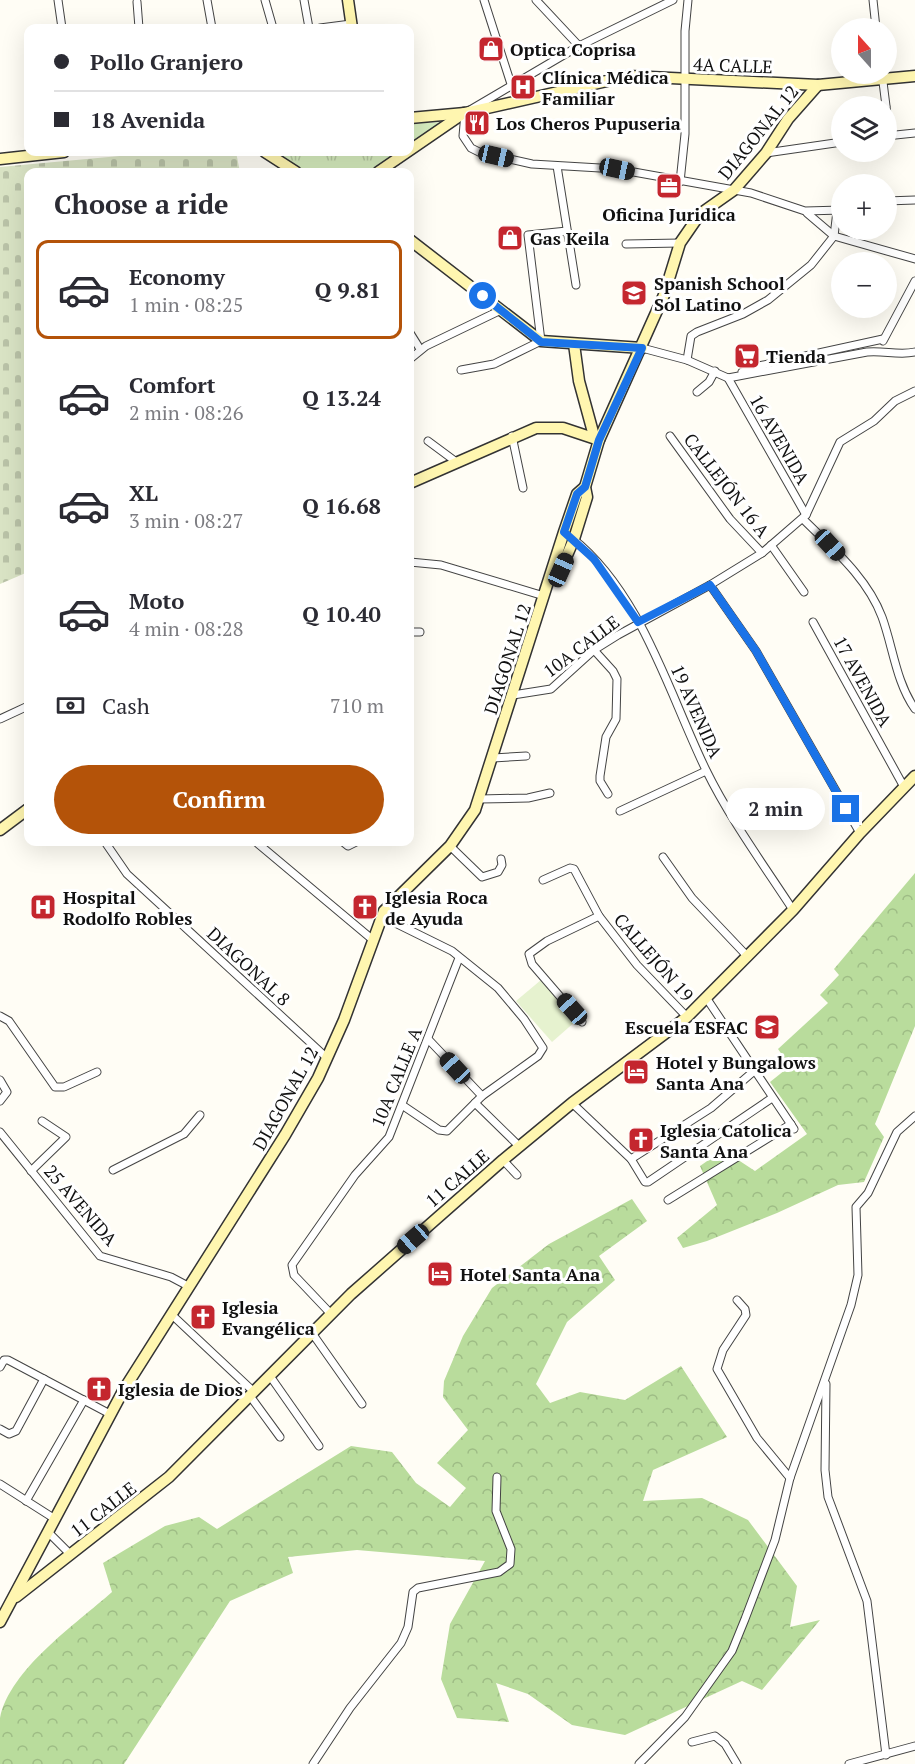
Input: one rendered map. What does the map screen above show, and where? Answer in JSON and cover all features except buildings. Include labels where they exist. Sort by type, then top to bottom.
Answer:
[{"type":"main road","points":[[348,0],[351,24]]},
{"type":"main road","name":"4A CALLE","points":[[414,118],[465,113],[629,76],[818,85],[831,83]]},
{"type":"main road","name":"4A CALLE","points":[[897,77],[915,76]]},
{"type":"main road","name":"DIAGONAL 12","points":[[552,575],[561,570],[574,539],[587,497],[585,487],[596,438],[642,348],[664,295],[680,243],[700,214],[734,190],[766,153],[788,119],[818,85]]},
{"type":"main road","points":[[414,148],[465,113]]},
{"type":"main road","points":[[0,152],[24,149]]},
{"type":"main road","points":[[0,159],[27,156]]},
{"type":"main road","points":[[271,156],[290,168]]},
{"type":"main road","points":[[384,168],[402,156]]},
{"type":"main road","points":[[414,243],[541,342],[642,348]]},
{"type":"main road","points":[[574,344],[579,381],[596,438]]},
{"type":"main road","points":[[414,481],[512,436],[536,428],[551,427],[596,438]]},
{"type":"main road","name":"DIAGONAL 12","points":[[0,1622],[110,1414],[188,1286],[285,1135],[327,1058],[381,916],[399,894],[450,846],[468,823],[480,799],[577,494],[585,487]]},
{"type":"main road","name":"11 CALLE","points":[[14,1599],[169,1476],[375,1271],[502,1160],[572,1103],[687,1017],[707,999],[793,910],[860,833],[915,776]]},
{"type":"main road","points":[[0,830],[24,812]]},
{"type":"street","points":[[58,0],[61,24]]},
{"type":"street","points":[[207,0],[211,24]]},
{"type":"street","points":[[265,0],[272,24]]},
{"type":"street","points":[[304,0],[308,24]]},
{"type":"street","points":[[484,0],[511,84]]},
{"type":"street","points":[[536,0],[579,46]]},
{"type":"street","points":[[674,0],[579,46],[465,113],[463,136],[471,148],[532,165],[617,169],[751,193],[805,211],[831,211]]},
{"type":"street","points":[[680,182],[687,80],[685,31],[688,0]]},
{"type":"street","points":[[873,0],[875,18]]},
{"type":"street","points":[[137,2],[139,24]]},
{"type":"street","points":[[897,135],[915,133]]},
{"type":"street","points":[[766,153],[831,144]]},
{"type":"street","points":[[557,166],[576,285]]},
{"type":"street","points":[[897,201],[915,200]]},
{"type":"street","points":[[805,211],[831,233]]},
{"type":"street","points":[[462,370],[494,364],[541,342],[528,235],[567,231]]},
{"type":"street","points":[[687,360],[691,336],[743,314],[768,300],[811,265],[831,240]]},
{"type":"street","points":[[848,240],[915,259]]},
{"type":"street","points":[[626,244],[680,243]]},
{"type":"street","points":[[885,349],[883,339],[915,281]]},
{"type":"street","points":[[414,355],[420,350],[501,310]]},
{"type":"street","points":[[728,378],[754,367],[883,339]]},
{"type":"street","points":[[414,340],[420,350]]},
{"type":"street","points":[[642,348],[687,360],[728,378],[885,349],[903,354],[915,352]]},
{"type":"street","points":[[697,392],[709,382],[715,371]]},
{"type":"street","name":"16 AVENIDA","points":[[728,378],[804,517],[856,573],[873,599],[881,616],[903,687],[915,709]]},
{"type":"street","name":"10A CALLE","points":[[513,694],[551,689],[594,650],[638,622],[710,585],[762,553],[804,517],[840,442],[874,421],[895,401],[915,391]]},
{"type":"street","points":[[512,436],[523,488]]},
{"type":"street","name":"CALLEJÓN 16 A","points":[[669,436],[730,519],[762,553]]},
{"type":"street","points":[[428,441],[455,461]]},
{"type":"street","name":"19 AVENIDA","points":[[564,532],[574,539],[600,567],[638,622],[706,771],[734,822],[793,910]]},
{"type":"street","points":[[771,545],[804,592]]},
{"type":"street","points":[[414,562],[441,565],[544,596]]},
{"type":"street","points":[[710,585],[756,651],[860,833]]},
{"type":"street","name":"17 AVENIDA","points":[[813,622],[904,787]]},
{"type":"street","points":[[414,632],[420,632]]},
{"type":"street","points":[[594,650],[613,671],[617,679],[617,713],[606,737],[600,781],[608,794]]},
{"type":"street","points":[[0,719],[24,708]]},
{"type":"street","points":[[493,758],[526,756]]},
{"type":"street","points":[[620,811],[706,771]]},
{"type":"street","points":[[480,799],[528,798],[550,793]]},
{"type":"street","name":"DIAGONAL 8","points":[[108,846],[127,874],[327,1058]]},
{"type":"street","points":[[261,846],[373,940]]},
{"type":"street","points":[[450,846],[482,877],[487,878],[501,869],[501,859]]},
{"type":"street","points":[[663,857],[692,898],[748,957]]},
{"type":"street","name":"CALLEJÓN 19","points":[[543,880],[574,869],[599,916],[637,965],[687,1017]]},
{"type":"street","points":[[381,916],[448,948],[498,988],[524,1019],[543,1048],[538,1056],[482,1096],[445,1131],[402,1105]]},
{"type":"street","points":[[582,1022],[532,964],[529,954],[547,941],[599,916]]},
{"type":"street","name":"10A CALLE A","points":[[331,1314],[291,1269],[355,1175],[388,1140],[459,958]]},
{"type":"street","points":[[668,1200],[744,1152],[793,1127],[707,999]]},
{"type":"street","points":[[0,1016],[9,1021],[55,1087],[64,1087],[97,1072]]},
{"type":"street","points":[[428,1039],[482,1096]]},
{"type":"street","points":[[631,1159],[711,1108],[754,1071]]},
{"type":"street","points":[[0,1080],[7,1093],[0,1101]]},
{"type":"street","points":[[572,1103],[631,1159],[645,1182],[657,1178],[772,1098]]},
{"type":"street","points":[[475,1103],[519,1146]]},
{"type":"street","points":[[113,1170],[184,1134],[200,1115]]},
{"type":"street","points":[[639,1764],[685,1717],[732,1651],[775,1540],[790,1478],[844,1329],[858,1275],[856,1207],[868,1193],[897,1132],[915,1116]]},
{"type":"street","points":[[31,1171],[66,1137],[42,1121]]},
{"type":"street","name":"25 AVENIDA","points":[[0,1132],[100,1256],[171,1277],[188,1286]]},
{"type":"street","points":[[502,1160],[517,1175]]},
{"type":"street","points":[[736,1300],[745,1309],[746,1315],[723,1350],[717,1369],[757,1438],[790,1478]]},
{"type":"street","points":[[171,1314],[252,1394],[280,1437]]},
{"type":"street","points":[[312,1333],[362,1404]]},
{"type":"street","points":[[0,1366],[7,1359],[110,1414]]},
{"type":"street","points":[[270,1376],[320,1446]]},
{"type":"street","points":[[826,1378],[825,1470],[828,1497],[867,1602],[886,1755]]},
{"type":"street","points":[[0,1430],[10,1434],[16,1431],[44,1379]]},
{"type":"street","points":[[26,1500],[84,1401]]},
{"type":"street","points":[[313,1764],[350,1708],[401,1643],[408,1627],[413,1592],[418,1588],[499,1572],[510,1564],[511,1549],[496,1511],[497,1477]]},
{"type":"street","points":[[0,1484],[55,1519]]},
{"type":"street","points":[[48,1533],[71,1555]]},
{"type":"street","points":[[692,1742],[715,1736],[725,1744],[737,1764]]},
{"type":"street","points":[[849,1764],[915,1746]]},
{"type":"green space","points":[[444,122],[414,147],[414,124]]},
{"type":"green space","points":[[120,156],[237,156],[239,168],[24,168],[24,574],[0,584],[0,167]]},
{"type":"green space","points":[[281,156],[401,156],[381,168],[300,168]]},
{"type":"green space","points":[[915,873],[915,1026],[875,1124],[884,1137],[864,1182],[838,1185],[777,1213],[707,1241],[683,1248],[677,1238],[717,1205],[700,1166],[723,1150],[755,1171],[807,1134],[770,1082],[790,1066],[778,1049],[828,1003],[820,995],[839,975],[834,969]]},
{"type":"green space","points":[[541,980],[576,1021],[552,1042],[516,1001]]},
{"type":"green space","points":[[632,1199],[647,1221],[599,1256],[615,1280],[567,1322],[536,1384],[550,1403],[580,1392],[625,1400],[681,1366],[727,1437],[653,1470],[643,1501],[702,1498],[748,1520],[797,1586],[790,1627],[820,1620],[762,1690],[742,1681],[625,1735],[572,1725],[528,1694],[496,1683],[509,1722],[457,1718],[441,1679],[450,1624],[485,1561],[357,1550],[288,1557],[293,1573],[230,1601],[124,1764],[0,1764],[0,1718],[6,1700],[17,1682],[46,1649],[112,1592],[103,1563],[165,1526],[199,1517],[217,1529],[351,1446],[392,1452],[416,1483],[450,1507],[466,1488],[437,1463],[468,1430],[443,1397],[444,1381],[463,1336],[492,1288],[549,1244]]},
{"type":"place","name":"Optica Coprisa","points":[[491,49]]},
{"type":"place","name":"Clínica Médica Familiar","points":[[523,87]]},
{"type":"place","name":"Los Cheros Pupuseria","points":[[477,123]]},
{"type":"place","name":"Oficina Juridica","points":[[669,186]]},
{"type":"place","name":"Gas Keila","points":[[510,238]]},
{"type":"place","name":"Spanish School Sol Latino","points":[[634,293]]},
{"type":"place","name":"Tienda","points":[[747,356]]},
{"type":"place","name":"Hospital Rodolfo Robles","points":[[43,907]]},
{"type":"place","name":"Iglesia Roca de Ayuda","points":[[365,907]]},
{"type":"place","name":"Escuela ESFAC","points":[[767,1027]]},
{"type":"place","name":"Hotel y Bungalows Santa Ana","points":[[636,1072]]},
{"type":"place","name":"Iglesia Catolica Santa Ana","points":[[641,1140]]},
{"type":"place","name":"Hotel Santa Ana","points":[[440,1274]]},
{"type":"place","name":"Iglesia Evangélica","points":[[203,1317]]},
{"type":"place","name":"Iglesia de Dios","points":[[99,1389]]},
{"type":"route","points":[[483,296],[541,342],[642,348],[599,440],[585,487],[577,494],[564,532],[594,559],[638,622],[710,585],[756,651],[796,726],[846,809]]}]
